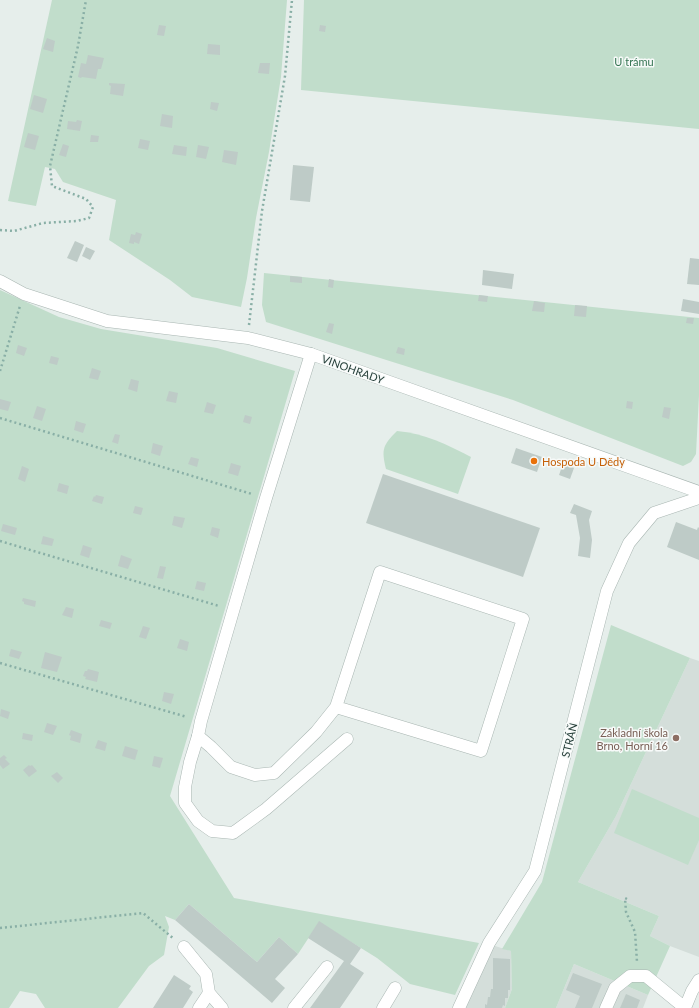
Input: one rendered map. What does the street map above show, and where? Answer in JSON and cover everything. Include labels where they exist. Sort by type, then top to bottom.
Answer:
[{"type":"street","name":"VINOHRADY","points":[[0,281],[24,294],[107,321],[248,338],[311,354],[699,492]]},
{"type":"street","points":[[311,354],[266,498],[201,721],[185,787],[185,803],[198,821],[212,831],[233,833],[252,820],[347,739]]},
{"type":"street","name":"STRÁŇ","points":[[459,1008],[489,943],[535,871],[607,591],[629,544],[654,513],[699,498]]},
{"type":"street","points":[[198,736],[231,767],[255,775],[274,773],[316,732],[336,707],[380,572],[523,619],[481,751],[336,707]]},
{"type":"street","points":[[184,947],[206,974],[208,993],[199,1008]]},
{"type":"street","points":[[294,1008],[327,967]]},
{"type":"street","points":[[606,1008],[615,988],[630,976],[646,976],[685,1008],[692,991],[699,980]]},
{"type":"street","points":[[382,1008],[395,988]]},
{"type":"street","points":[[208,993],[222,1008]]},
{"type":"path","points":[[0,230],[14,231],[43,223],[77,221],[89,218],[93,207],[86,199],[52,186],[50,166],[78,46],[86,0]]},
{"type":"path","points":[[248,338],[262,211],[285,76],[292,0]]},
{"type":"path","points":[[0,371],[24,294]]},
{"type":"path","points":[[0,418],[266,498]]},
{"type":"path","points":[[0,541],[233,610]]},
{"type":"path","points":[[0,663],[201,721]]},
{"type":"path","points":[[627,899],[624,898],[626,912],[635,932],[637,976]]},
{"type":"path","points":[[0,928],[142,913],[184,947]]},
{"type":"shaded area","name":"Základní škola Brno, Horní 16","points":[[690,658],[699,661],[699,957],[670,946],[650,936],[659,916],[578,882],[616,816]]},
{"type":"shaded area","points":[[492,945],[511,951],[512,989],[505,1008],[464,1008]]},
{"type":"shaded area","points":[[574,964],[648,995],[643,1008],[556,1008]]},
{"type":"green space","points":[[52,0],[287,0],[281,77],[241,307],[192,297],[170,280],[109,240],[116,200],[63,182],[55,169],[45,167],[36,206],[8,201]]},
{"type":"green space","name":"U trámu","points":[[304,0],[699,0],[699,129],[301,90]]},
{"type":"green space","points":[[264,273],[699,318],[699,395],[696,454],[691,462],[683,466],[513,400],[266,322],[262,305]]},
{"type":"green space","points":[[0,290],[59,317],[101,329],[217,348],[295,371],[170,796],[234,898],[479,943],[455,995],[410,984],[377,958],[319,922],[298,954],[279,937],[257,962],[189,904],[175,920],[165,916],[169,927],[164,955],[149,966],[118,1008],[45,1008],[36,994],[20,991],[9,1008],[0,1008]]},
{"type":"green space","points":[[397,431],[426,437],[445,444],[471,457],[458,494],[386,469],[384,448]]},
{"type":"green space","points":[[611,625],[690,658],[616,816],[578,882],[659,916],[650,936],[670,946],[648,995],[574,964],[556,1008],[505,1008],[512,989],[511,951],[502,949],[542,882]]},
{"type":"green space","points":[[632,789],[699,818],[699,840],[688,865],[614,833]]},
{"type":"building","points":[[159,25],[166,26],[164,36],[157,35]]},
{"type":"building","points":[[320,25],[326,26],[325,32],[319,31]]},
{"type":"building","points":[[47,38],[55,41],[53,52],[43,49]]},
{"type":"building","points":[[208,44],[220,45],[220,55],[207,54]]},
{"type":"building","points":[[88,55],[104,58],[101,69],[98,69],[96,79],[78,77],[81,63],[86,64]]},
{"type":"building","points":[[260,63],[270,63],[269,74],[258,73]]},
{"type":"building","points":[[109,83],[125,84],[123,96],[110,94],[111,86]]},
{"type":"building","points":[[34,95],[47,99],[43,113],[30,109]]},
{"type":"building","points":[[211,102],[219,103],[217,111],[210,109]]},
{"type":"building","points":[[162,114],[173,116],[172,128],[160,126]]},
{"type":"building","points":[[77,120],[82,121],[80,131],[67,129],[68,121],[76,122]]},
{"type":"building","points":[[28,133],[39,136],[35,150],[24,147]]},
{"type":"building","points":[[91,135],[99,136],[98,142],[90,142]]},
{"type":"building","points":[[140,139],[150,141],[148,150],[138,148]]},
{"type":"building","points":[[63,144],[69,146],[66,157],[59,155]]},
{"type":"building","points":[[174,145],[187,147],[186,156],[172,154]]},
{"type":"building","points":[[198,145],[209,147],[206,159],[196,157]]},
{"type":"building","points":[[224,150],[238,152],[236,165],[222,162]]},
{"type":"building","points":[[293,165],[314,167],[310,202],[290,200]]},
{"type":"building","points":[[136,232],[142,234],[139,244],[134,242],[134,244],[129,243],[131,234],[135,235]]},
{"type":"building","points":[[75,241],[84,245],[77,262],[67,258]]},
{"type":"building","points":[[86,247],[95,251],[90,260],[82,256]]},
{"type":"building","points":[[690,258],[699,259],[699,285],[687,284]]},
{"type":"building","points":[[483,270],[514,274],[512,289],[482,285]]},
{"type":"building","points":[[290,276],[302,277],[302,283],[290,282]]},
{"type":"building","points":[[329,279],[334,280],[333,288],[328,287]]},
{"type":"building","points":[[479,295],[488,296],[487,302],[478,301]]},
{"type":"building","points":[[683,299],[699,302],[699,314],[681,311]]},
{"type":"building","points":[[534,301],[545,303],[544,312],[532,311]]},
{"type":"building","points":[[575,305],[587,306],[586,317],[574,316]]},
{"type":"building","points":[[687,318],[694,318],[693,324],[686,323]]},
{"type":"building","points":[[329,323],[334,324],[332,334],[326,332]]},
{"type":"building","points":[[18,345],[27,348],[24,356],[16,353]]},
{"type":"building","points":[[398,347],[405,349],[404,355],[396,353]]},
{"type":"building","points":[[51,356],[59,358],[57,365],[49,363]]},
{"type":"building","points":[[92,368],[101,371],[98,380],[89,378]]},
{"type":"building","points":[[131,379],[139,381],[137,392],[128,389]]},
{"type":"building","points":[[169,391],[178,393],[176,403],[166,401]]},
{"type":"building","points":[[0,399],[11,402],[8,411],[0,409]]},
{"type":"building","points":[[627,401],[633,402],[632,409],[626,408]]},
{"type":"building","points":[[207,402],[216,405],[213,414],[204,412]]},
{"type":"building","points":[[37,406],[46,409],[42,421],[33,418]]},
{"type":"building","points":[[664,407],[671,408],[669,419],[662,417]]},
{"type":"building","points":[[245,415],[252,417],[250,424],[243,422]]},
{"type":"building","points":[[76,421],[86,424],[83,433],[74,430]]},
{"type":"building","points":[[115,434],[120,435],[118,444],[112,442]]},
{"type":"building","points":[[153,443],[163,446],[160,456],[151,453]]},
{"type":"building","points":[[516,448],[542,457],[537,472],[511,463]]},
{"type":"building","points":[[191,457],[199,459],[197,467],[188,464]]},
{"type":"building","points":[[231,463],[241,466],[238,476],[228,473]]},
{"type":"building","points":[[563,464],[574,468],[570,479],[559,475]]},
{"type":"building","points":[[22,466],[29,469],[25,482],[18,479]]},
{"type":"building","points":[[383,474],[540,528],[523,577],[366,523]]},
{"type":"building","points":[[59,483],[69,486],[67,494],[57,491]]},
{"type":"building","points":[[96,495],[104,497],[102,504],[92,501]]},
{"type":"building","points":[[574,504],[592,511],[589,520],[592,540],[590,558],[578,556],[580,538],[576,515],[570,513]]},
{"type":"building","points":[[135,506],[143,508],[141,515],[133,513]]},
{"type":"building","points":[[174,516],[185,518],[182,528],[172,525]]},
{"type":"building","points":[[676,522],[697,530],[698,527],[699,528],[699,560],[667,547]]},
{"type":"building","points":[[3,524],[17,528],[15,535],[1,531]]},
{"type":"building","points":[[212,527],[220,529],[218,538],[210,535]]},
{"type":"building","points":[[43,536],[54,539],[52,546],[41,544]]},
{"type":"building","points":[[83,545],[92,548],[89,558],[80,555]]},
{"type":"building","points":[[121,555],[132,559],[128,569],[118,566]]},
{"type":"building","points":[[160,566],[166,567],[163,579],[157,578]]},
{"type":"building","points":[[197,581],[206,583],[204,591],[195,589]]},
{"type":"building","points":[[23,598],[36,601],[35,607],[24,604],[22,601]]},
{"type":"building","points":[[66,607],[74,609],[72,618],[62,615]]},
{"type":"building","points":[[101,620],[112,623],[110,629],[99,626]]},
{"type":"building","points":[[143,626],[150,628],[146,639],[139,637]]},
{"type":"building","points":[[180,639],[189,642],[187,651],[177,648]]},
{"type":"building","points":[[11,649],[22,652],[19,659],[9,656]]},
{"type":"building","points":[[45,652],[62,657],[57,672],[41,668]]},
{"type":"building","points":[[88,669],[99,672],[97,682],[85,679],[86,677],[83,676],[85,671]]},
{"type":"building","points":[[164,692],[174,694],[171,704],[162,701]]},
{"type":"building","points":[[1,709],[10,712],[8,719],[0,716]]},
{"type":"building","points":[[47,723],[57,726],[53,735],[44,732]]},
{"type":"building","points":[[71,730],[82,734],[80,743],[70,740],[71,736],[69,735]]},
{"type":"building","points":[[23,733],[33,735],[32,741],[22,739]]},
{"type":"building","points":[[98,740],[107,743],[105,751],[95,748]]},
{"type":"building","points":[[125,746],[138,750],[135,760],[122,756]]},
{"type":"building","points":[[4,755],[7,758],[5,759],[10,764],[3,769],[0,765],[0,758]]},
{"type":"building","points":[[154,756],[163,758],[160,768],[152,766]]},
{"type":"building","points":[[29,765],[32,765],[37,771],[29,777],[23,770]]},
{"type":"building","points":[[57,772],[63,778],[58,783],[51,776]]},
{"type":"building","points":[[189,904],[257,962],[279,937],[298,954],[275,979],[285,988],[272,1003],[175,920]]},
{"type":"building","points":[[319,921],[361,948],[350,964],[364,973],[340,1008],[310,1008],[344,961],[308,938]]},
{"type":"building","points":[[493,958],[510,959],[510,990],[508,990],[508,998],[505,998],[505,1006],[503,1005],[502,1008],[485,1008],[488,997],[490,997],[491,989],[493,989]]},
{"type":"building","points":[[573,973],[602,984],[592,1008],[575,1008],[580,996],[566,990]]},
{"type":"building","points":[[174,975],[191,986],[189,989],[193,992],[183,1008],[153,1008]]},
{"type":"building","points":[[626,994],[640,1000],[637,1008],[620,1008]]},
{"type":"place","name":"Hospoda U Dědy","points":[[534,461]]},
{"type":"place","name":"Základní škola Brno, Horní 16","points":[[676,738]]}]
